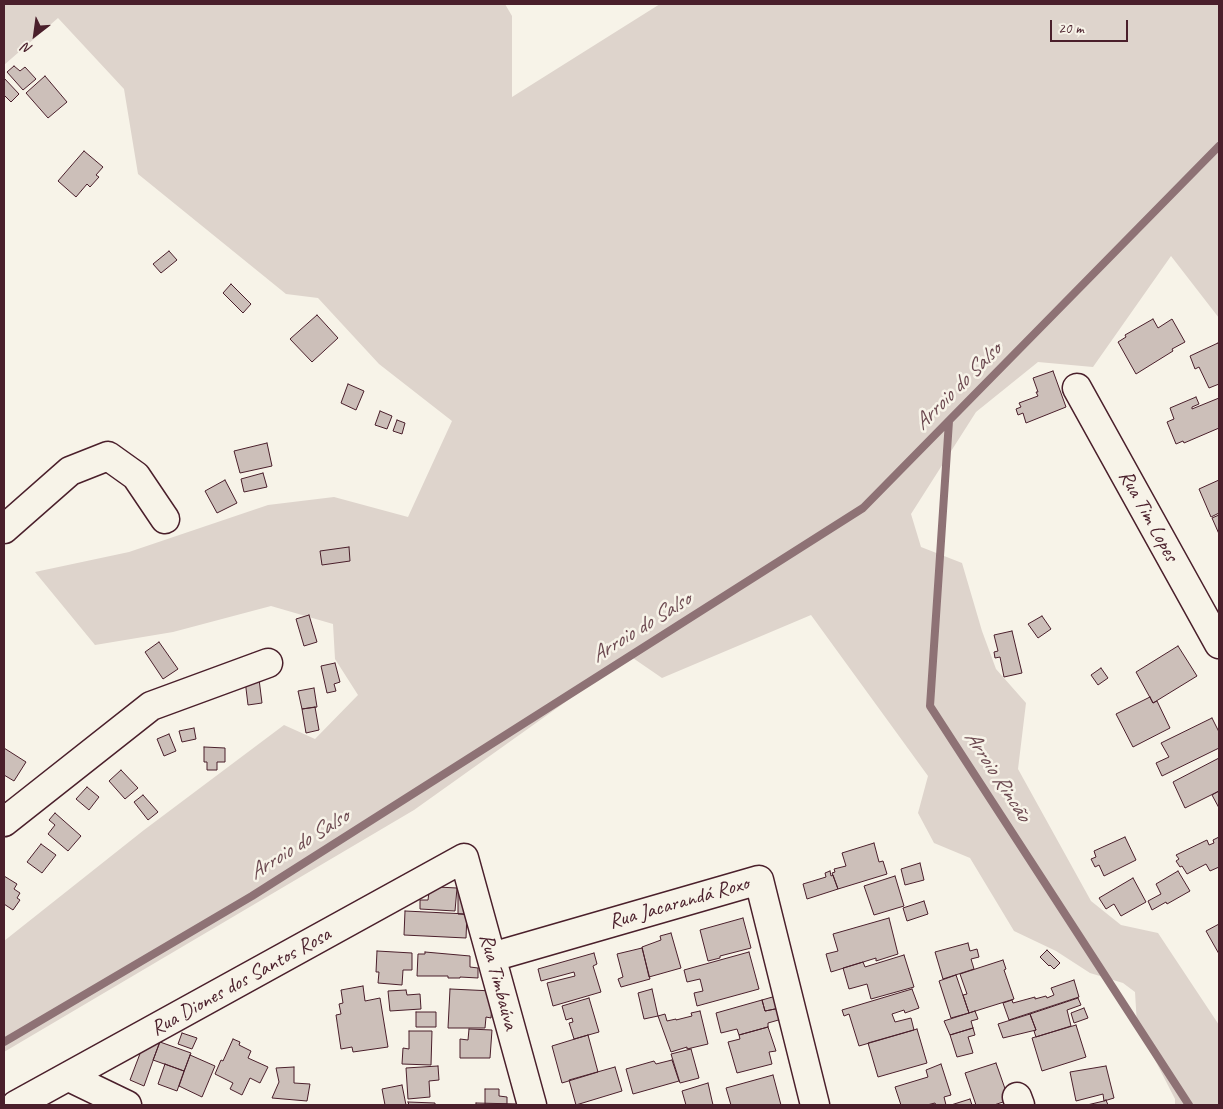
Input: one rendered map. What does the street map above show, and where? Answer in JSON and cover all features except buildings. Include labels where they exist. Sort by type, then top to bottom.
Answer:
[{"type":"street","name":"Rua Tim Lopes","points":[[1077,388],[1219,644]]},
{"type":"street","points":[[4,529],[70,472],[108,456],[136,476],[165,519]]},
{"type":"street","points":[[4,822],[151,706],[268,663]]},
{"type":"street","name":"Rua Timbaúva","points":[[464,858],[532,1105]]},
{"type":"street","name":"Rua Diones dos Santos Rosa","points":[[16,1105],[69,1078],[464,858]]},
{"type":"street","name":"Rua Jacarandá Roxo","points":[[492,957],[759,880],[815,1105]]},
{"type":"street","points":[[69,1078],[127,1105]]},
{"type":"shaded area","points":[[4,4],[505,4],[512,16],[512,97],[660,4],[1219,4],[1219,318],[1171,256],[1093,367],[1038,362],[976,412],[911,514],[921,547],[962,563],[982,631],[996,669],[1026,703],[1018,769],[1091,901],[1121,925],[1158,933],[1219,1025],[1219,1105],[1175,1105],[1175,1099],[1137,1025],[1135,992],[1123,983],[1090,973],[1056,951],[1014,931],[970,858],[934,843],[918,813],[928,776],[811,615],[662,678],[630,656],[414,810],[4,1052],[4,941],[144,830],[284,725],[315,739],[358,695],[335,659],[333,624],[271,606],[173,632],[95,645],[35,572],[129,552],[268,505],[334,497],[408,517],[452,421],[379,364],[318,298],[286,294],[138,174],[124,89],[58,18],[4,65]]},
{"type":"waterway","name":"Arroio do Salso","points":[[4,1042],[252,896],[863,508],[1219,146]]},
{"type":"waterway","name":"Arroio Rincão","points":[[949,421],[930,706],[1189,1105]]}]
